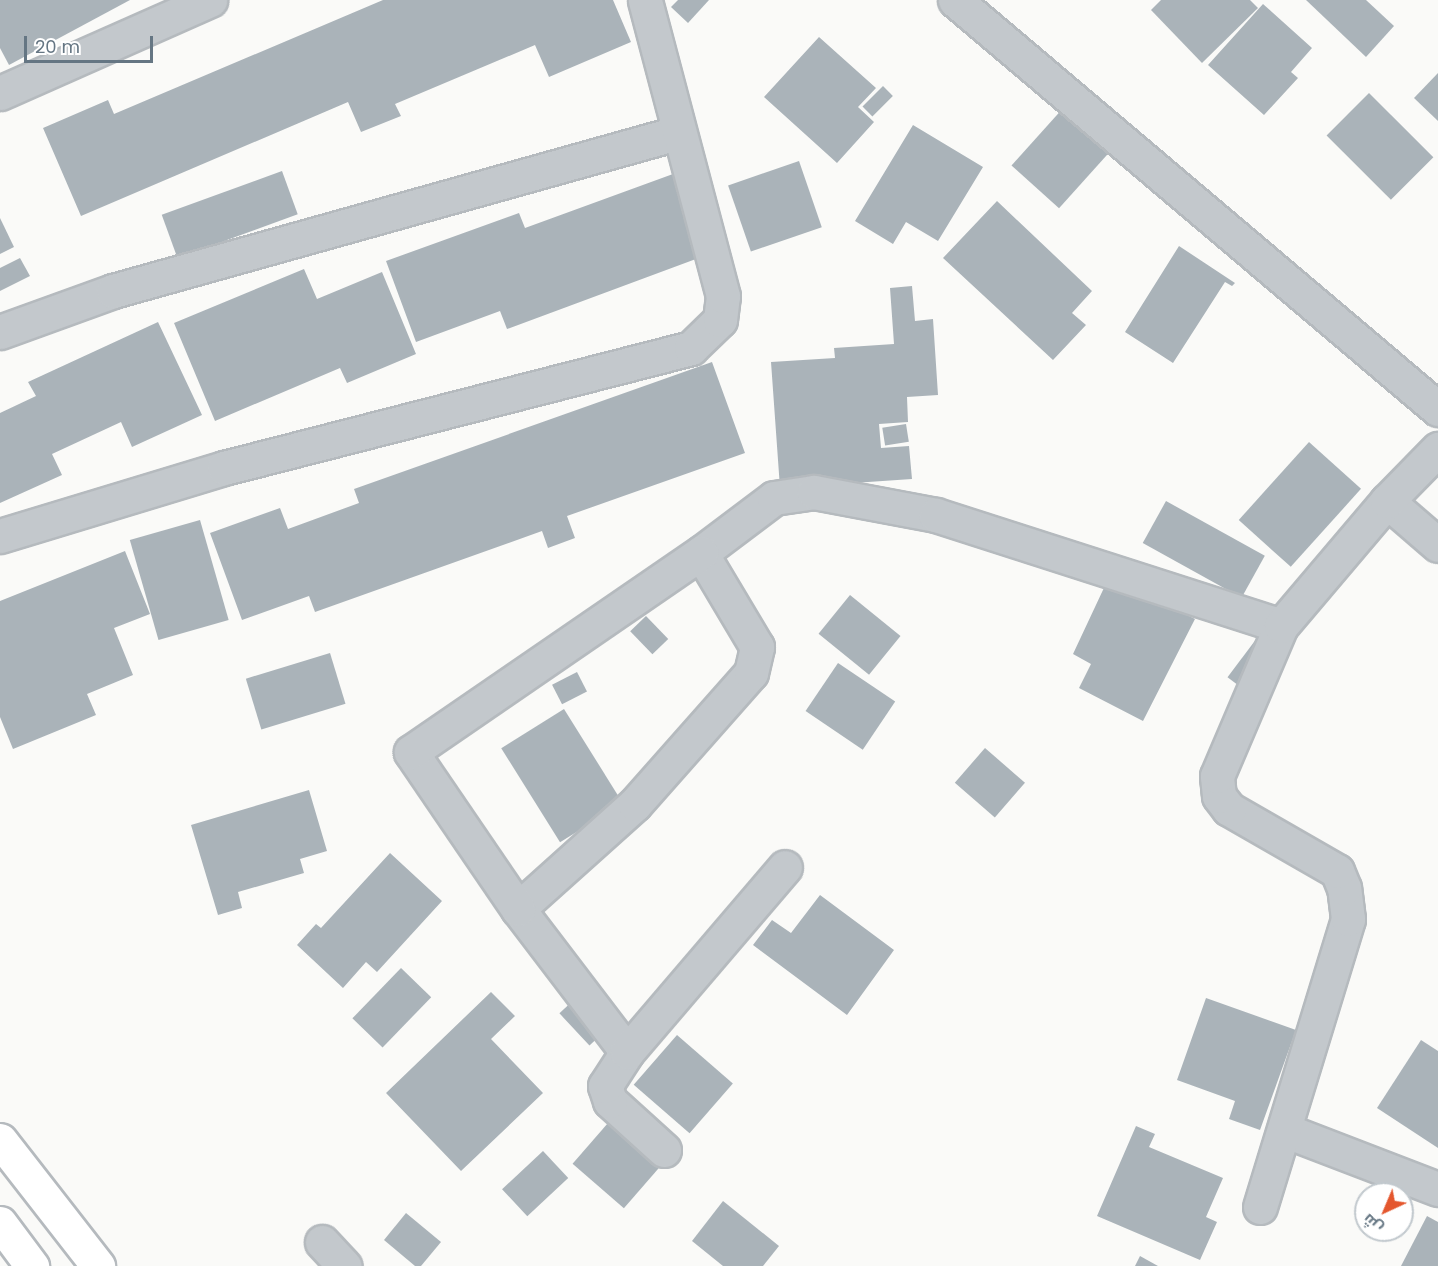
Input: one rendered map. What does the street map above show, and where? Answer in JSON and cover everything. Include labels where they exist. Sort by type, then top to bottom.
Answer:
[{"type":"main road","points":[[0,1140],[98,1266]]},
{"type":"main road","points":[[0,1223],[32,1266]]},
{"type":"street","points":[[0,93],[210,0]]},
{"type":"street","points":[[0,536],[224,468],[692,348],[720,320],[723,296],[677,133],[645,0]]},
{"type":"street","points":[[955,0],[1438,409]]},
{"type":"street","points":[[0,332],[113,291],[677,133]]},
{"type":"street","points":[[1260,1208],[1348,919],[1344,888],[1336,870],[1229,809],[1219,796],[1217,776],[1281,626],[1387,501],[1438,449]]},
{"type":"street","points":[[627,1052],[518,909],[411,752],[701,553],[774,498],[814,492],[936,515],[1281,626]]},
{"type":"street","points":[[1387,501],[1438,545]]},
{"type":"street","points":[[518,909],[635,804],[752,674],[757,647],[701,553]]},
{"type":"street","points":[[664,1150],[610,1101],[605,1086],[627,1052],[785,867]]},
{"type":"street","points":[[1284,1130],[1438,1189]]},
{"type":"street","points":[[322,1242],[344,1266]]},
{"type":"building","points":[[0,0],[130,0],[9,65],[0,48]]},
{"type":"building","points":[[383,0],[613,0],[631,42],[549,77],[535,45],[395,104],[401,116],[361,132],[348,102],[81,216],[43,128],[108,100],[114,114]]},
{"type":"building","points":[[678,0],[709,0],[688,23],[671,7]]},
{"type":"building","points":[[1161,0],[1250,0],[1258,8],[1202,63],[1151,10]]},
{"type":"building","points":[[1306,0],[1366,0],[1394,26],[1366,57]]},
{"type":"building","points":[[1263,4],[1312,48],[1291,72],[1298,78],[1264,115],[1208,65]]},
{"type":"building","points":[[819,37],[876,88],[858,107],[874,122],[837,163],[764,97]]},
{"type":"building","points":[[1438,73],[1438,121],[1414,98]]},
{"type":"building","points":[[883,86],[893,96],[872,116],[862,107]]},
{"type":"building","points":[[1369,93],[1433,157],[1391,200],[1327,135]]},
{"type":"building","points":[[1065,106],[1113,149],[1059,208],[1011,165]]},
{"type":"building","points":[[913,125],[983,167],[938,241],[906,222],[893,244],[855,221]]},
{"type":"building","points":[[799,161],[822,227],[751,252],[728,185]]},
{"type":"building","points":[[282,171],[298,214],[177,258],[162,215]]},
{"type":"building","points":[[673,174],[704,256],[507,329],[500,311],[416,342],[386,261],[519,213],[525,228]]},
{"type":"building","points":[[997,201],[1092,291],[1072,313],[1086,325],[1053,360],[943,258]]},
{"type":"building","points":[[0,218],[14,247],[0,254]]},
{"type":"building","points":[[1179,246],[1235,283],[1232,286],[1225,282],[1173,363],[1125,332]]},
{"type":"building","points":[[20,258],[30,276],[0,291],[0,268]]},
{"type":"building","points":[[304,269],[317,299],[382,272],[416,354],[347,383],[340,368],[215,421],[174,323]]},
{"type":"building","points":[[912,286],[915,321],[933,319],[938,395],[907,397],[908,422],[879,424],[881,448],[909,446],[912,479],[780,488],[771,362],[835,358],[834,348],[894,344],[890,288]]},
{"type":"building","points":[[158,322],[202,415],[132,447],[121,422],[52,454],[62,475],[0,503],[0,413],[36,396],[28,382]]},
{"type":"building","points":[[712,362],[745,453],[567,516],[575,538],[548,548],[542,531],[315,612],[309,596],[242,620],[210,533],[280,508],[288,529],[359,503],[354,489]]},
{"type":"building","points":[[906,424],[909,442],[885,446],[882,428]]},
{"type":"building","points":[[1309,442],[1361,489],[1291,567],[1239,520]]},
{"type":"building","points":[[1166,501],[1265,556],[1242,598],[1143,543]]},
{"type":"building","points":[[200,520],[229,620],[158,640],[130,540]]},
{"type":"building","points":[[125,551],[150,614],[114,628],[133,675],[87,694],[96,715],[13,749],[0,717],[0,601]]},
{"type":"building","points":[[1110,575],[1195,619],[1143,721],[1079,688],[1091,664],[1073,654]]},
{"type":"building","points":[[850,595],[901,636],[869,675],[819,634]]},
{"type":"building","points":[[646,616],[668,639],[652,654],[630,631]]},
{"type":"building","points":[[1257,638],[1277,653],[1247,692],[1228,677]]},
{"type":"building","points":[[330,653],[345,704],[261,729],[246,679]]},
{"type":"building","points":[[838,663],[895,702],[863,750],[806,711]]},
{"type":"building","points":[[577,672],[587,692],[562,704],[552,685]]},
{"type":"building","points":[[564,709],[623,803],[560,842],[501,748]]},
{"type":"building","points":[[985,748],[1025,783],[995,817],[955,783]]},
{"type":"building","points":[[309,790],[327,851],[300,859],[304,873],[238,892],[242,908],[218,915],[191,825]]},
{"type":"building","points":[[390,853],[442,901],[377,972],[366,962],[343,988],[297,945],[316,924],[321,928]]},
{"type":"building","points":[[820,895],[894,950],[847,1015],[753,945],[772,920],[791,933]]},
{"type":"building","points":[[401,968],[431,997],[383,1048],[352,1018]]},
{"type":"building","points":[[491,992],[515,1016],[491,1039],[543,1093],[461,1171],[386,1093]]},
{"type":"building","points":[[577,997],[607,1029],[589,1046],[559,1013]]},
{"type":"building","points":[[1206,998],[1296,1030],[1260,1130],[1229,1119],[1235,1101],[1177,1080]]},
{"type":"building","points":[[677,1035],[733,1084],[690,1133],[634,1085]]},
{"type":"building","points":[[1421,1040],[1438,1051],[1438,1148],[1377,1108]]},
{"type":"building","points":[[608,1123],[659,1168],[624,1208],[573,1164]]},
{"type":"building","points":[[1136,1126],[1155,1134],[1149,1147],[1223,1178],[1206,1217],[1217,1222],[1200,1260],[1097,1216]]},
{"type":"building","points":[[543,1151],[568,1178],[527,1216],[502,1189]]},
{"type":"building","points":[[723,1201],[779,1246],[763,1266],[723,1266],[692,1241]]},
{"type":"building","points":[[406,1213],[441,1242],[421,1266],[415,1266],[384,1240]]},
{"type":"building","points":[[1427,1216],[1438,1222],[1438,1266],[1401,1266]]},
{"type":"building","points":[[1140,1256],[1158,1266],[1135,1266]]}]
